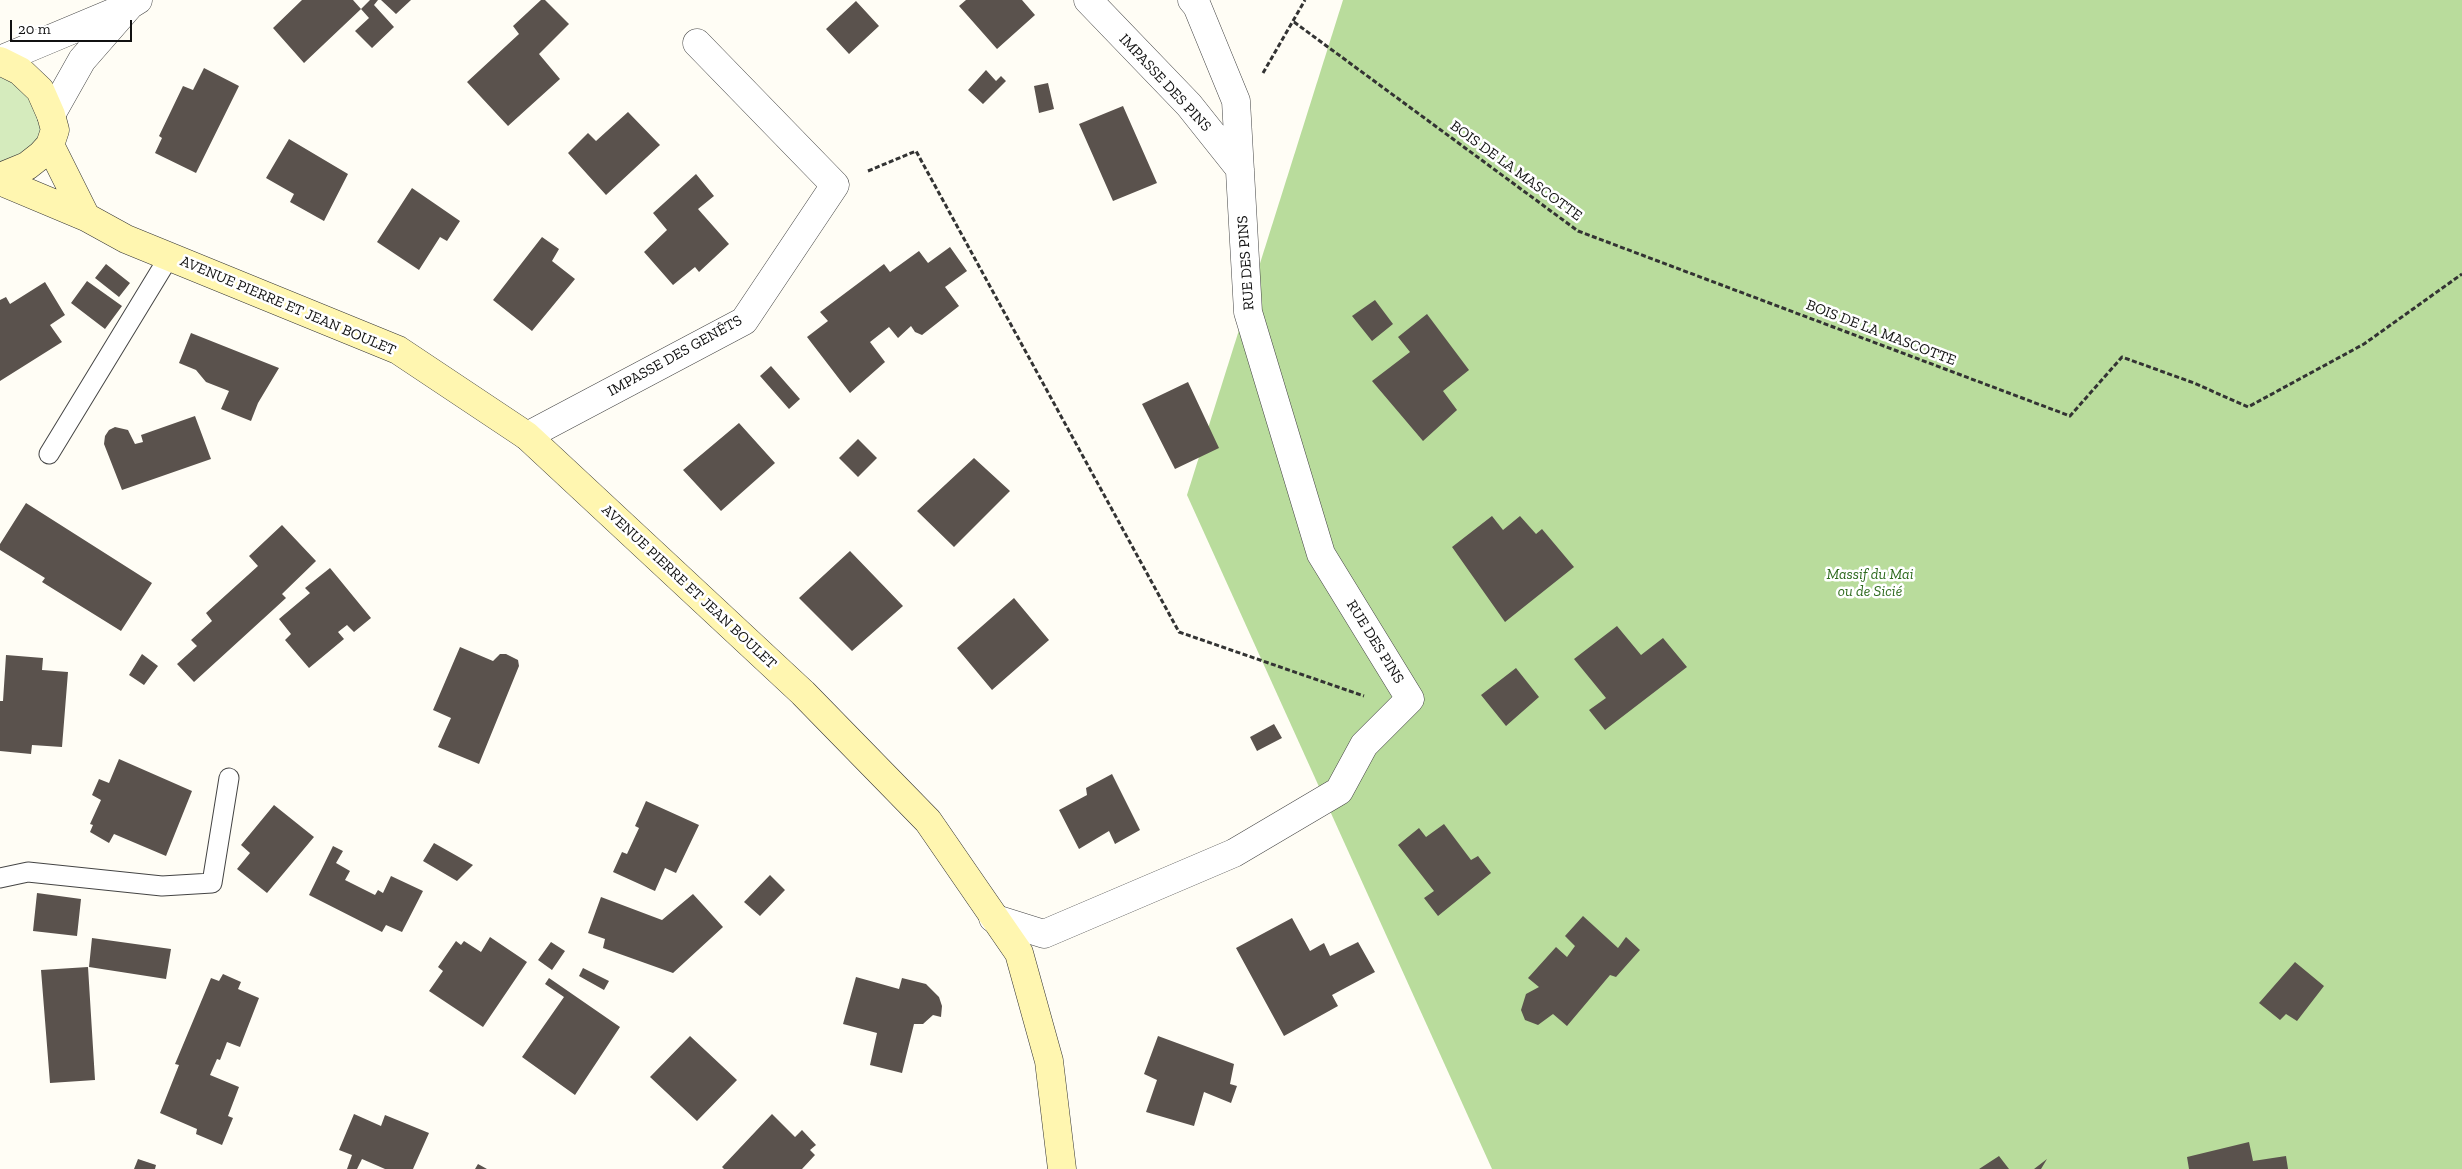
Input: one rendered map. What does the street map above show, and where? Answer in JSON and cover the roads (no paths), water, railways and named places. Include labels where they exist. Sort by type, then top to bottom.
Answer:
[{"type":"street","name":"IMPASSE DES PINS","points":[[1088,0],[1189,105],[1240,169]]},
{"type":"street","name":"RUE DES PINS","points":[[993,918],[1044,934],[1234,853],[1339,791],[1364,745],[1410,698],[1321,554],[1248,312],[1237,109],[1198,6],[1192,0]]},
{"type":"street","points":[[0,60],[134,3]]},
{"type":"street","points":[[51,115],[82,60],[134,3]]},
{"type":"street","name":"IMPASSE DES GENÊTS","points":[[527,436],[744,321],[835,185],[697,44]]},
{"type":"street","points":[[0,60],[20,70],[40,90],[51,115],[55,130],[50,145],[27,166],[0,179]]},
{"type":"street","points":[[50,145],[86,217]]},
{"type":"street","name":"AVENUE PIERRE ET JEAN BOULET","points":[[0,179],[86,217],[126,239],[398,350],[527,436],[803,693],[928,821],[993,918],[1019,953],[1049,1061],[1062,1169]]},
{"type":"lane","points":[[49,454],[170,257]]},
{"type":"lane","points":[[0,878],[28,872],[162,886],[212,883],[229,778]]},
{"type":"park label","name":"Massif du Mai ou de Sicié","points":[[1870,584]]}]
